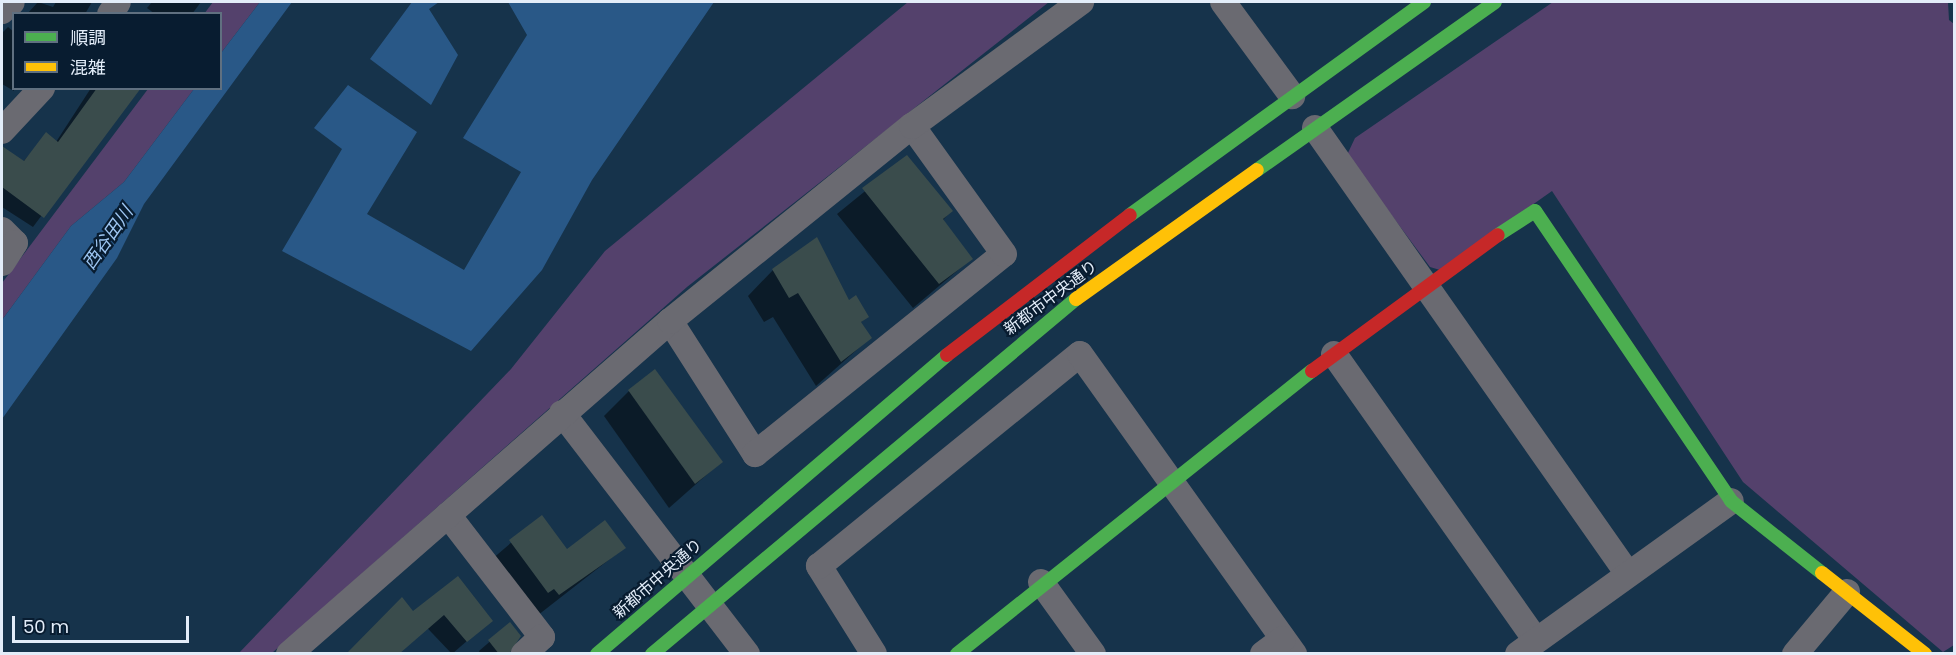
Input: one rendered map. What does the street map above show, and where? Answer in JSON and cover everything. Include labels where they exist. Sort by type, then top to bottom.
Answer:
[{"type":"main road","name":"新都市中央通り","points":[[597,654],[1007,304],[1424,2]]},
{"type":"main road","name":"新都市中央通り","points":[[652,654],[708,604],[1044,322],[1495,2]]},
{"type":"main road","points":[[957,654],[1041,582],[1168,480],[1425,284],[1535,211],[1731,501],[1925,654]]},
{"type":"street","points":[[2,11],[12,2]]},
{"type":"street","points":[[289,654],[562,413],[670,321],[912,126],[1081,2]]},
{"type":"street","points":[[1223,2],[1292,96]]},
{"type":"street","points":[[2,131],[40,90]]},
{"type":"street","points":[[670,321],[754,454],[1004,254],[912,126]]},
{"type":"street","points":[[1315,128],[1628,574]]},
{"type":"street","points":[[2,231],[15,243],[2,262]]},
{"type":"street","points":[[873,654],[819,566],[1080,354],[1168,480],[1280,649]]},
{"type":"street","points":[[1334,354],[1527,647],[1731,501]]},
{"type":"street","points":[[562,413],[747,654]]},
{"type":"street","points":[[448,515],[542,637],[524,654]]},
{"type":"street","points":[[1041,582],[1093,654]]},
{"type":"street","points":[[1795,654],[1847,592]]},
{"type":"shaded area","points":[[213,2],[260,2],[222,52],[222,12],[206,12]]},
{"type":"shaded area","points":[[908,2],[1049,2],[687,287],[272,653],[238,654],[511,369],[605,251]]},
{"type":"shaded area","points":[[1553,2],[1948,2],[1949,20],[1954,24],[1954,645],[1943,652],[1743,482],[1552,191],[1440,270],[1430,267],[1347,155],[1355,138]]},
{"type":"shaded area","points":[[147,90],[193,90],[124,182],[71,226],[2,320],[2,283]]},
{"type":"water","name":"西谷田川","points":[[260,2],[292,2],[144,204],[117,258],[2,419],[2,320],[71,226],[124,182],[193,90],[222,90],[222,52]]},
{"type":"water","points":[[412,2],[439,2],[429,9],[458,55],[431,105],[370,59]]},
{"type":"water","points":[[508,2],[714,2],[592,180],[542,270],[471,351],[282,251],[342,149],[314,128],[348,85],[417,132],[367,214],[464,270],[521,172],[463,138],[527,35]]},
{"type":"building","points":[[96,90],[140,90],[44,218],[2,187],[2,146],[24,161],[46,132],[58,142]]},
{"type":"building","points":[[907,155],[953,211],[943,219],[973,259],[939,284],[862,188]]},
{"type":"building","points":[[817,237],[849,300],[856,295],[869,317],[861,322],[872,338],[841,362],[798,293],[789,298],[772,269]]},
{"type":"building","points":[[655,369],[723,462],[695,484],[628,390]]},
{"type":"building","points":[[542,515],[567,549],[605,520],[626,548],[559,595],[554,589],[548,593],[509,540]]},
{"type":"building","points":[[458,576],[493,621],[467,642],[444,615],[399,654],[346,654],[402,597],[413,611]]},
{"type":"building","points":[[510,622],[521,636],[509,654],[499,654],[488,640]]},
{"type":"traffic: fast","points":[[1130,215],[1424,2]]},
{"type":"traffic: fast","points":[[1257,170],[1495,2]]},
{"type":"traffic: fast","points":[[1498,235],[1535,211],[1731,501],[1822,573]]},
{"type":"traffic: fast","points":[[652,654],[1076,299]]},
{"type":"traffic: fast","points":[[597,654],[947,355]]},
{"type":"traffic: fast","points":[[957,654],[1312,371]]},
{"type":"traffic: slow","points":[[1076,299],[1257,170]]},
{"type":"traffic: slow","points":[[1822,573],[1925,654]]},
{"type":"traffic: jam","points":[[947,355],[1130,215]]},
{"type":"traffic: jam","points":[[1312,371],[1498,235]]}]
